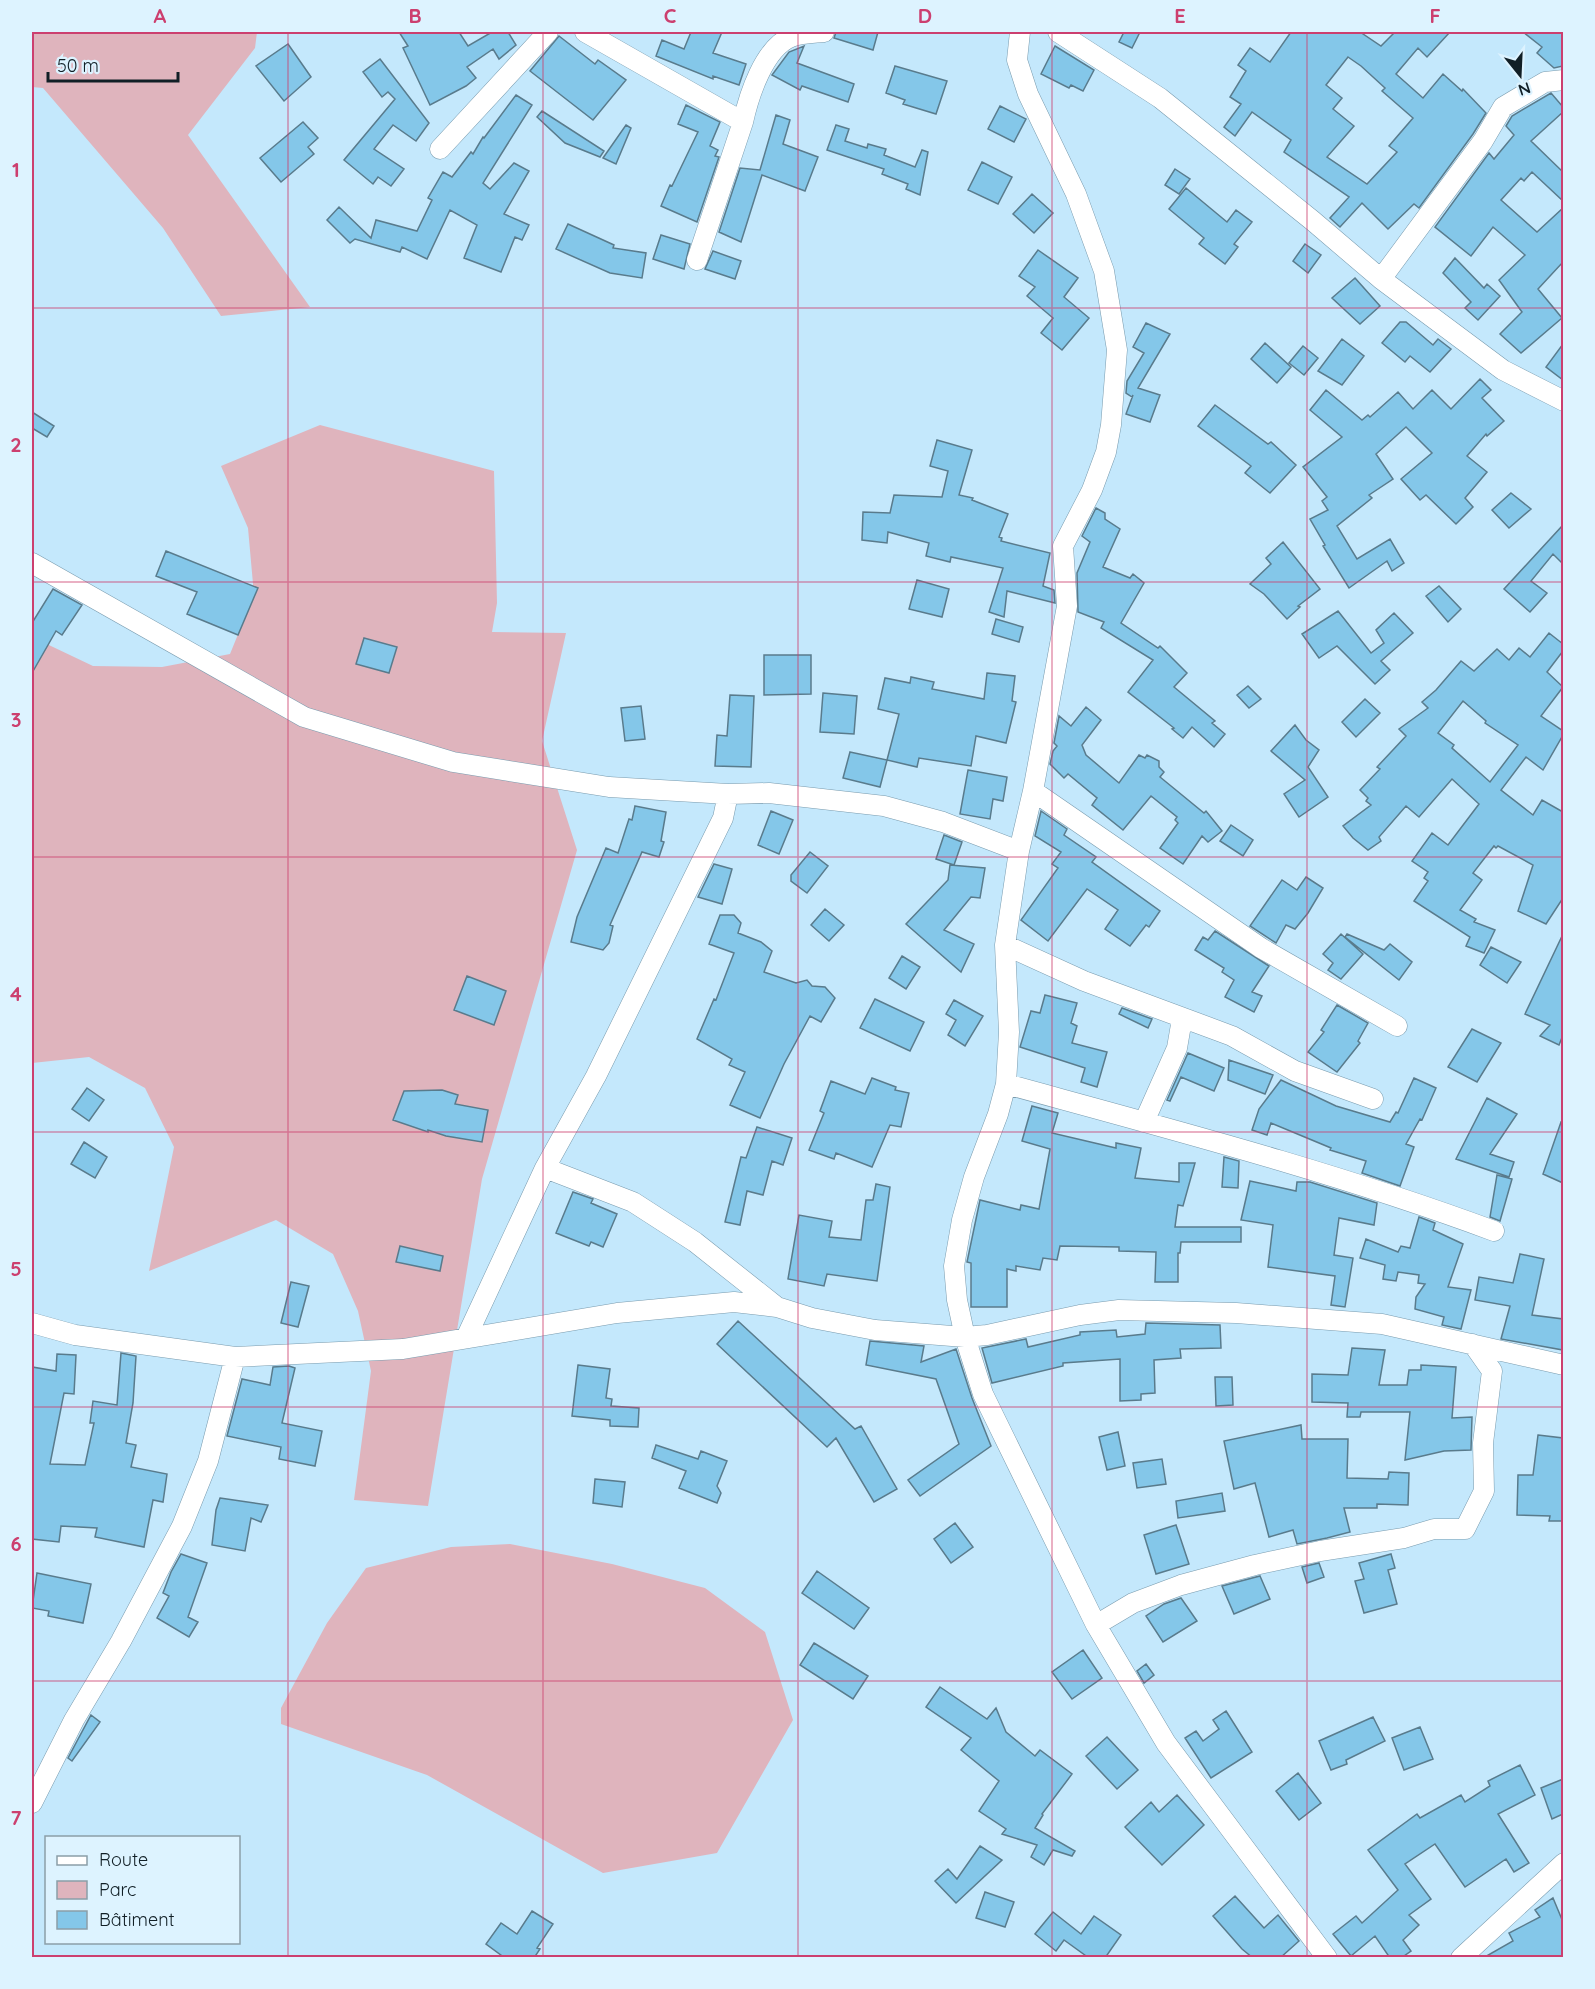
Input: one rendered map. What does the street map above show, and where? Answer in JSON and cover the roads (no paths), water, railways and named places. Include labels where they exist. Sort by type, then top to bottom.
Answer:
[{"type":"street","points":[[440,150],[548,32]]},
{"type":"street","points":[[585,32],[743,122]]},
{"type":"street","points":[[697,260],[743,122],[748,98],[777,44],[793,36],[824,32]]},
{"type":"street","points":[[1020,32],[1017,60],[1028,94],[1076,194],[1104,271],[1117,350],[1106,452],[1092,490],[1063,546],[1067,606],[1034,791],[1019,851],[1005,945],[1009,1032],[1006,1084],[962,1220],[954,1266],[957,1299],[964,1336],[982,1394],[1096,1625],[1166,1743],[1327,1958]]},
{"type":"street","points":[[1058,32],[1160,98],[1381,279],[1503,370],[1563,401]]},
{"type":"street","points":[[1381,279],[1483,141],[1503,106],[1545,82],[1563,80]]},
{"type":"street","points":[[32,563],[304,717],[453,762],[609,787],[769,794],[884,806],[943,822],[1019,851]]},
{"type":"street","points":[[1034,791],[1261,948],[1397,1026]]},
{"type":"street","points":[[466,1338],[545,1168],[596,1076],[723,818],[728,794]]},
{"type":"street","points":[[723,818],[769,794]]},
{"type":"street","points":[[1005,945],[1084,981],[1232,1036],[1295,1071],[1373,1099]]},
{"type":"street","points":[[1144,1122],[1177,1048],[1182,1019]]},
{"type":"street","points":[[1006,1084],[1236,1147],[1427,1206],[1494,1231]]},
{"type":"street","points":[[545,1168],[633,1202],[695,1242],[777,1307]]},
{"type":"street","points":[[32,1323],[75,1335],[235,1358],[403,1349],[629,1312],[734,1302],[777,1307],[812,1318],[875,1330],[964,1336],[987,1335],[1070,1317],[1119,1310],[1236,1313],[1382,1324],[1563,1365]]},
{"type":"street","points":[[1096,1625],[1133,1603],[1181,1585],[1255,1565],[1320,1551],[1404,1538],[1434,1529],[1465,1529],[1484,1491],[1484,1443],[1492,1371],[1473,1344]]},
{"type":"street","points":[[32,1803],[74,1720],[121,1641],[182,1526],[208,1461],[235,1358]]},
{"type":"street","points":[[1461,1958],[1563,1863]]}]
